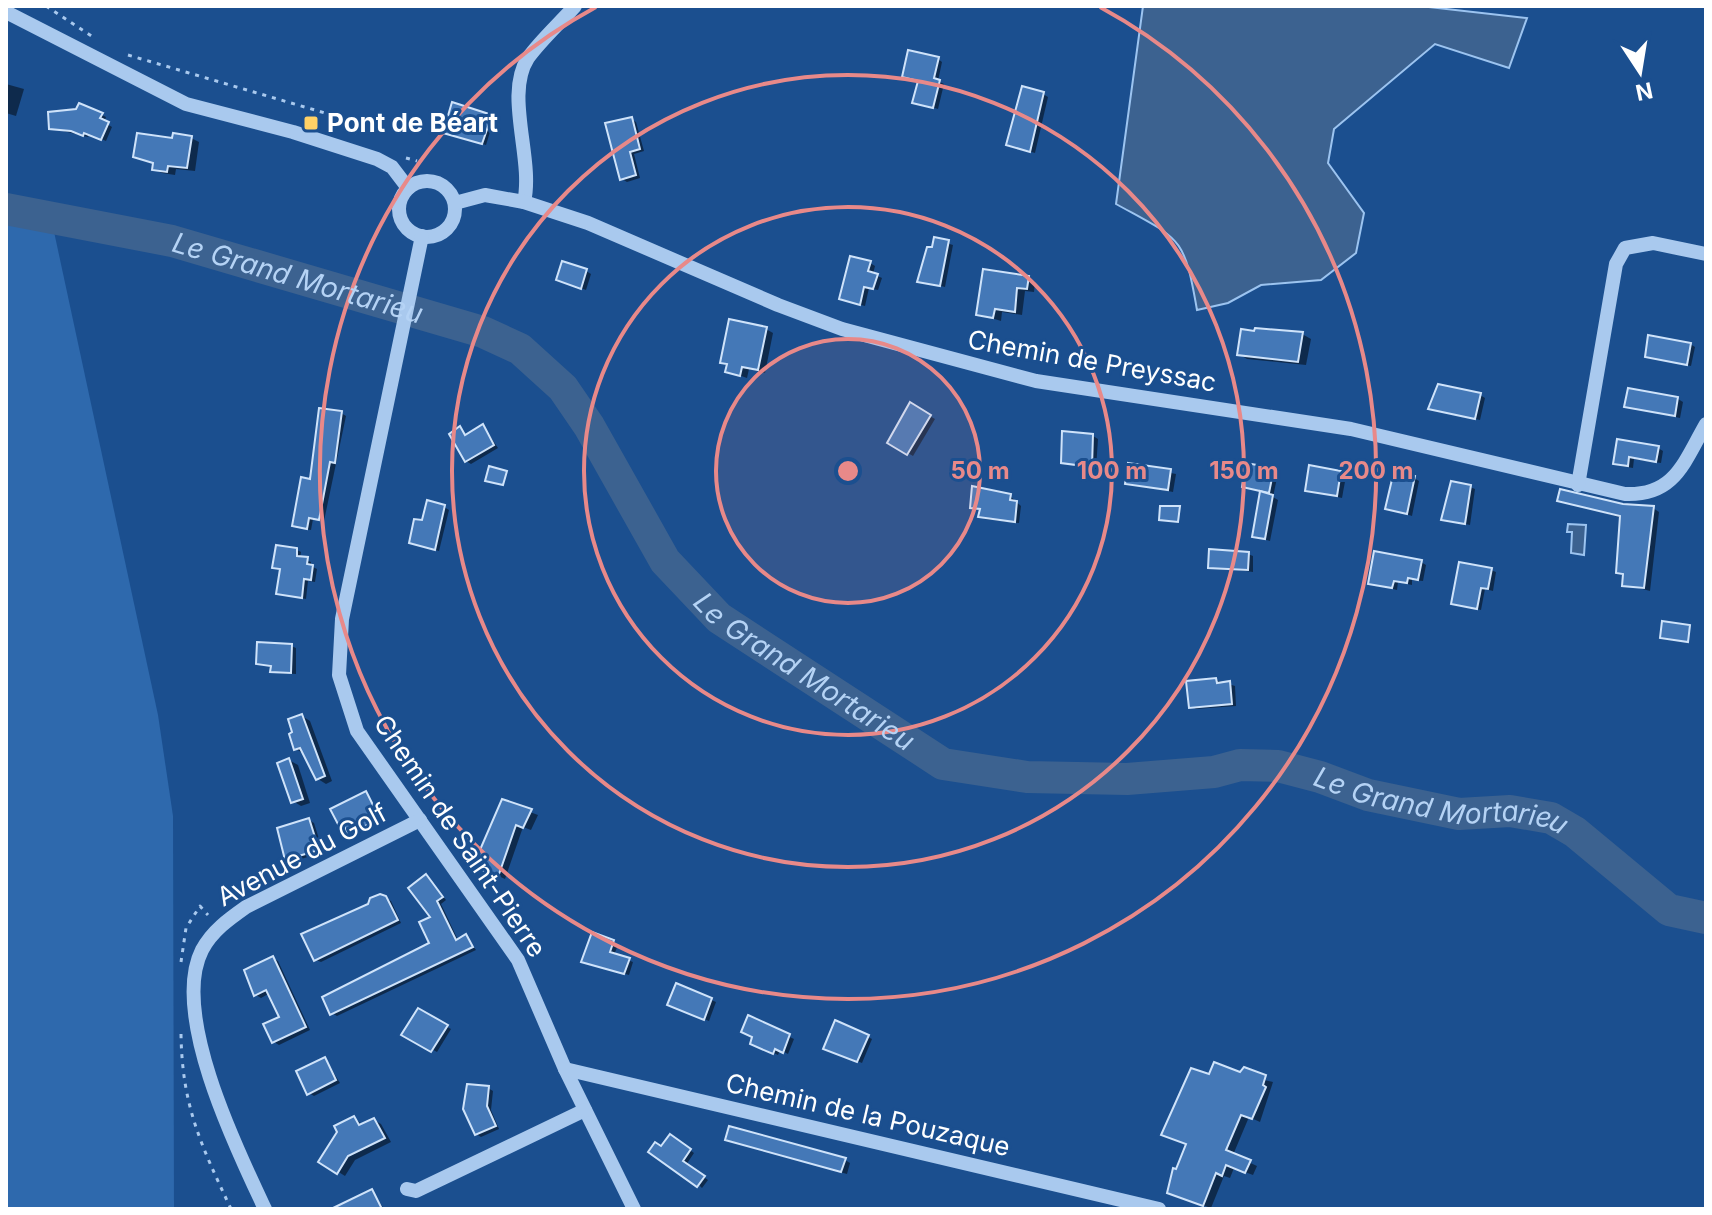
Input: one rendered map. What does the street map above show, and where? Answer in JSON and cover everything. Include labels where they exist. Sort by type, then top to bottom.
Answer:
[{"type":"street","points":[[524,202],[528,166],[520,90],[527,60],[575,6]]},
{"type":"street","points":[[6,12],[186,104],[293,132],[377,159],[392,167],[408,188]]},
{"type":"street","points":[[423,181],[440,184],[455,203],[455,212],[447,228],[431,237],[406,228],[401,221],[399,203],[408,188],[423,181]]},
{"type":"street","name":"Chemin de Preyssac","points":[[455,203],[485,195],[524,202],[601,228],[778,305],[906,348],[1036,381],[1351,429],[1578,485],[1647,495],[1674,480],[1706,424]]},
{"type":"street","name":"Chemin de Saint-Pierre","points":[[422,236],[342,619],[339,675],[357,731],[518,960],[565,1069],[634,1209]]},
{"type":"street","points":[[1578,485],[1616,264],[1625,248],[1653,243],[1706,254]]},
{"type":"street","name":"Avenue du Golf","points":[[265,1209],[224,1124],[207,1072],[194,975],[202,950],[220,926],[246,907],[420,820]]},
{"type":"street","name":"Chemin de la Pouzaque","points":[[565,1069],[1159,1209]]},
{"type":"street","points":[[407,1189],[416,1191],[585,1110]]},
{"type":"path","points":[[46,6],[105,45]]},
{"type":"path","points":[[117,50],[342,118],[367,144]]},
{"type":"path","points":[[402,157],[417,161]]},
{"type":"shaded area","points":[[1143,6],[1420,6],[1527,18],[1509,68],[1435,44],[1334,129],[1328,163],[1364,213],[1356,253],[1321,280],[1261,285],[1228,303],[1197,310],[1188,267],[1176,242],[1154,225],[1116,204]]},
{"type":"shaded area","points":[[6,219],[53,227],[158,715],[173,816],[174,1209],[6,1209]]},
{"type":"shaded area","points":[[1568,524],[1586,525],[1584,555],[1571,553],[1572,532],[1567,532]]},
{"type":"building","points":[[908,50],[939,57],[934,78],[940,80],[933,108],[912,103],[918,81],[902,77]]},
{"type":"building","points":[[1022,86],[1044,92],[1030,152],[1006,145]]},
{"type":"building","points":[[452,102],[492,115],[482,144],[443,133]]},
{"type":"building","points":[[79,103],[103,113],[100,118],[109,122],[101,140],[84,133],[83,136],[71,131],[49,129],[48,112],[76,109]]},
{"type":"building","points":[[632,117],[640,149],[630,152],[636,175],[620,180],[605,123]]},
{"type":"building","points":[[137,133],[172,138],[173,133],[192,136],[187,168],[168,166],[167,172],[152,170],[153,163],[133,157]]},
{"type":"building","points":[[934,237],[949,240],[940,286],[917,282],[927,247],[932,247]]},
{"type":"building","points":[[850,256],[871,261],[868,271],[878,274],[873,289],[864,287],[860,305],[839,299]]},
{"type":"building","points":[[562,261],[587,269],[581,289],[556,280]]},
{"type":"building","points":[[983,269],[1029,276],[1027,289],[1017,288],[1015,312],[995,309],[993,318],[976,315]]},
{"type":"building","points":[[729,319],[767,327],[758,370],[742,367],[740,376],[725,372],[727,364],[720,363]]},
{"type":"building","points":[[1255,328],[1303,332],[1298,362],[1237,355],[1241,329],[1254,331]]},
{"type":"building","points":[[1648,335],[1691,343],[1687,365],[1645,357]]},
{"type":"building","points":[[1438,384],[1481,393],[1475,419],[1428,409]]},
{"type":"building","points":[[1628,388],[1678,397],[1675,416],[1624,407]]},
{"type":"building","points":[[910,402],[931,415],[907,455],[887,443]]},
{"type":"building","points":[[319,408],[342,411],[335,463],[330,462],[319,520],[309,518],[307,529],[292,526],[301,477],[310,479]]},
{"type":"building","points":[[483,424],[494,445],[465,462],[449,434],[460,426],[465,435]]},
{"type":"building","points":[[1062,431],[1093,434],[1092,467],[1061,463]]},
{"type":"building","points":[[1617,439],[1659,446],[1656,462],[1629,457],[1628,466],[1613,464]]},
{"type":"building","points":[[1128,463],[1171,469],[1168,490],[1125,484]]},
{"type":"building","points":[[1246,463],[1274,468],[1269,493],[1242,487]]},
{"type":"building","points":[[1309,465],[1341,471],[1337,496],[1305,491]]},
{"type":"building","points":[[489,466],[507,471],[503,485],[485,481]]},
{"type":"building","points":[[1394,471],[1415,476],[1407,514],[1385,509]]},
{"type":"building","points":[[1451,481],[1471,485],[1465,524],[1441,520]]},
{"type":"building","points":[[972,486],[1011,494],[1010,500],[1017,501],[1015,522],[978,517],[980,509],[970,508]]},
{"type":"building","points":[[1560,489],[1623,504],[1654,506],[1644,588],[1622,586],[1623,574],[1616,573],[1620,516],[1557,501]]},
{"type":"building","points":[[1260,491],[1273,495],[1265,539],[1252,537]]},
{"type":"building","points":[[427,500],[445,505],[435,550],[409,543],[414,519],[422,520]]},
{"type":"building","points":[[1160,506],[1180,506],[1178,522],[1159,520]]},
{"type":"building","points":[[276,545],[297,548],[297,556],[308,557],[307,564],[313,565],[311,580],[304,579],[302,598],[276,594],[280,569],[272,568]]},
{"type":"building","points":[[1209,549],[1249,552],[1248,570],[1208,568]]},
{"type":"building","points":[[1374,551],[1422,560],[1418,580],[1408,578],[1407,583],[1394,581],[1392,588],[1368,584]]},
{"type":"building","points":[[1459,562],[1492,568],[1488,589],[1481,588],[1477,609],[1451,604]]},
{"type":"building","points":[[1662,621],[1690,625],[1688,642],[1660,638]]},
{"type":"building","points":[[257,642],[292,644],[291,673],[270,672],[271,666],[256,664]]},
{"type":"building","points":[[1216,678],[1217,683],[1230,681],[1232,704],[1189,708],[1186,681]]},
{"type":"building","points":[[302,714],[325,776],[316,780],[300,748],[294,750],[289,734],[292,732],[288,719]]},
{"type":"building","points":[[289,758],[303,799],[291,803],[277,763]]},
{"type":"building","points":[[366,791],[380,819],[348,834],[344,826],[340,828],[330,809]]},
{"type":"building","points":[[502,799],[532,809],[523,828],[516,825],[498,877],[473,866]]},
{"type":"building","points":[[309,818],[319,850],[285,860],[277,828]]},
{"type":"building","points":[[426,874],[443,897],[437,901],[456,940],[466,934],[473,947],[330,1015],[322,997],[429,943],[419,922],[430,917],[408,888]]},
{"type":"building","points":[[380,894],[386,896],[398,920],[314,961],[301,934],[368,904],[370,898]]},
{"type":"building","points":[[592,932],[614,940],[610,952],[630,958],[624,974],[581,962]]},
{"type":"building","points":[[273,956],[306,1027],[272,1043],[263,1024],[279,1017],[266,990],[254,996],[244,970]]},
{"type":"building","points":[[676,983],[712,998],[704,1020],[667,1005]]},
{"type":"building","points":[[418,1008],[448,1025],[431,1052],[401,1035]]},
{"type":"building","points":[[748,1015],[790,1034],[783,1053],[775,1049],[773,1054],[750,1044],[752,1037],[741,1032]]},
{"type":"building","points":[[835,1020],[869,1035],[857,1062],[823,1049]]},
{"type":"building","points":[[325,1057],[336,1080],[307,1095],[296,1071]]},
{"type":"building","points":[[1214,1062],[1240,1072],[1244,1067],[1266,1075],[1263,1085],[1266,1087],[1252,1119],[1241,1115],[1226,1150],[1251,1160],[1245,1173],[1226,1165],[1222,1176],[1216,1173],[1203,1206],[1167,1193],[1173,1168],[1176,1169],[1186,1144],[1161,1135],[1191,1068],[1209,1074]]},
{"type":"building","points":[[467,1084],[489,1086],[487,1106],[496,1126],[475,1135],[463,1109]]},
{"type":"building","points":[[354,1116],[359,1125],[374,1118],[385,1138],[348,1156],[337,1174],[318,1162],[337,1132],[334,1126]]},
{"type":"building","points":[[729,1126],[846,1158],[841,1172],[725,1140]]},
{"type":"building","points":[[670,1134],[691,1149],[683,1161],[705,1176],[697,1187],[648,1152],[655,1142],[661,1146]]},
{"type":"building","points":[[372,1189],[382,1209],[331,1209]]},
{"type":"waterway","name":"Le Grand Mortarieu","points":[[6,209],[172,241],[483,332],[520,349],[563,388],[589,426],[665,561],[719,618],[943,764],[1027,777],[1127,779],[1214,772],[1240,765],[1278,766],[1320,777],[1368,795],[1459,814],[1510,811],[1551,818],[1575,832],[1669,910],[1706,918]]},
{"type":"place","name":"Pont de Béart","points":[[311,123]]}]
